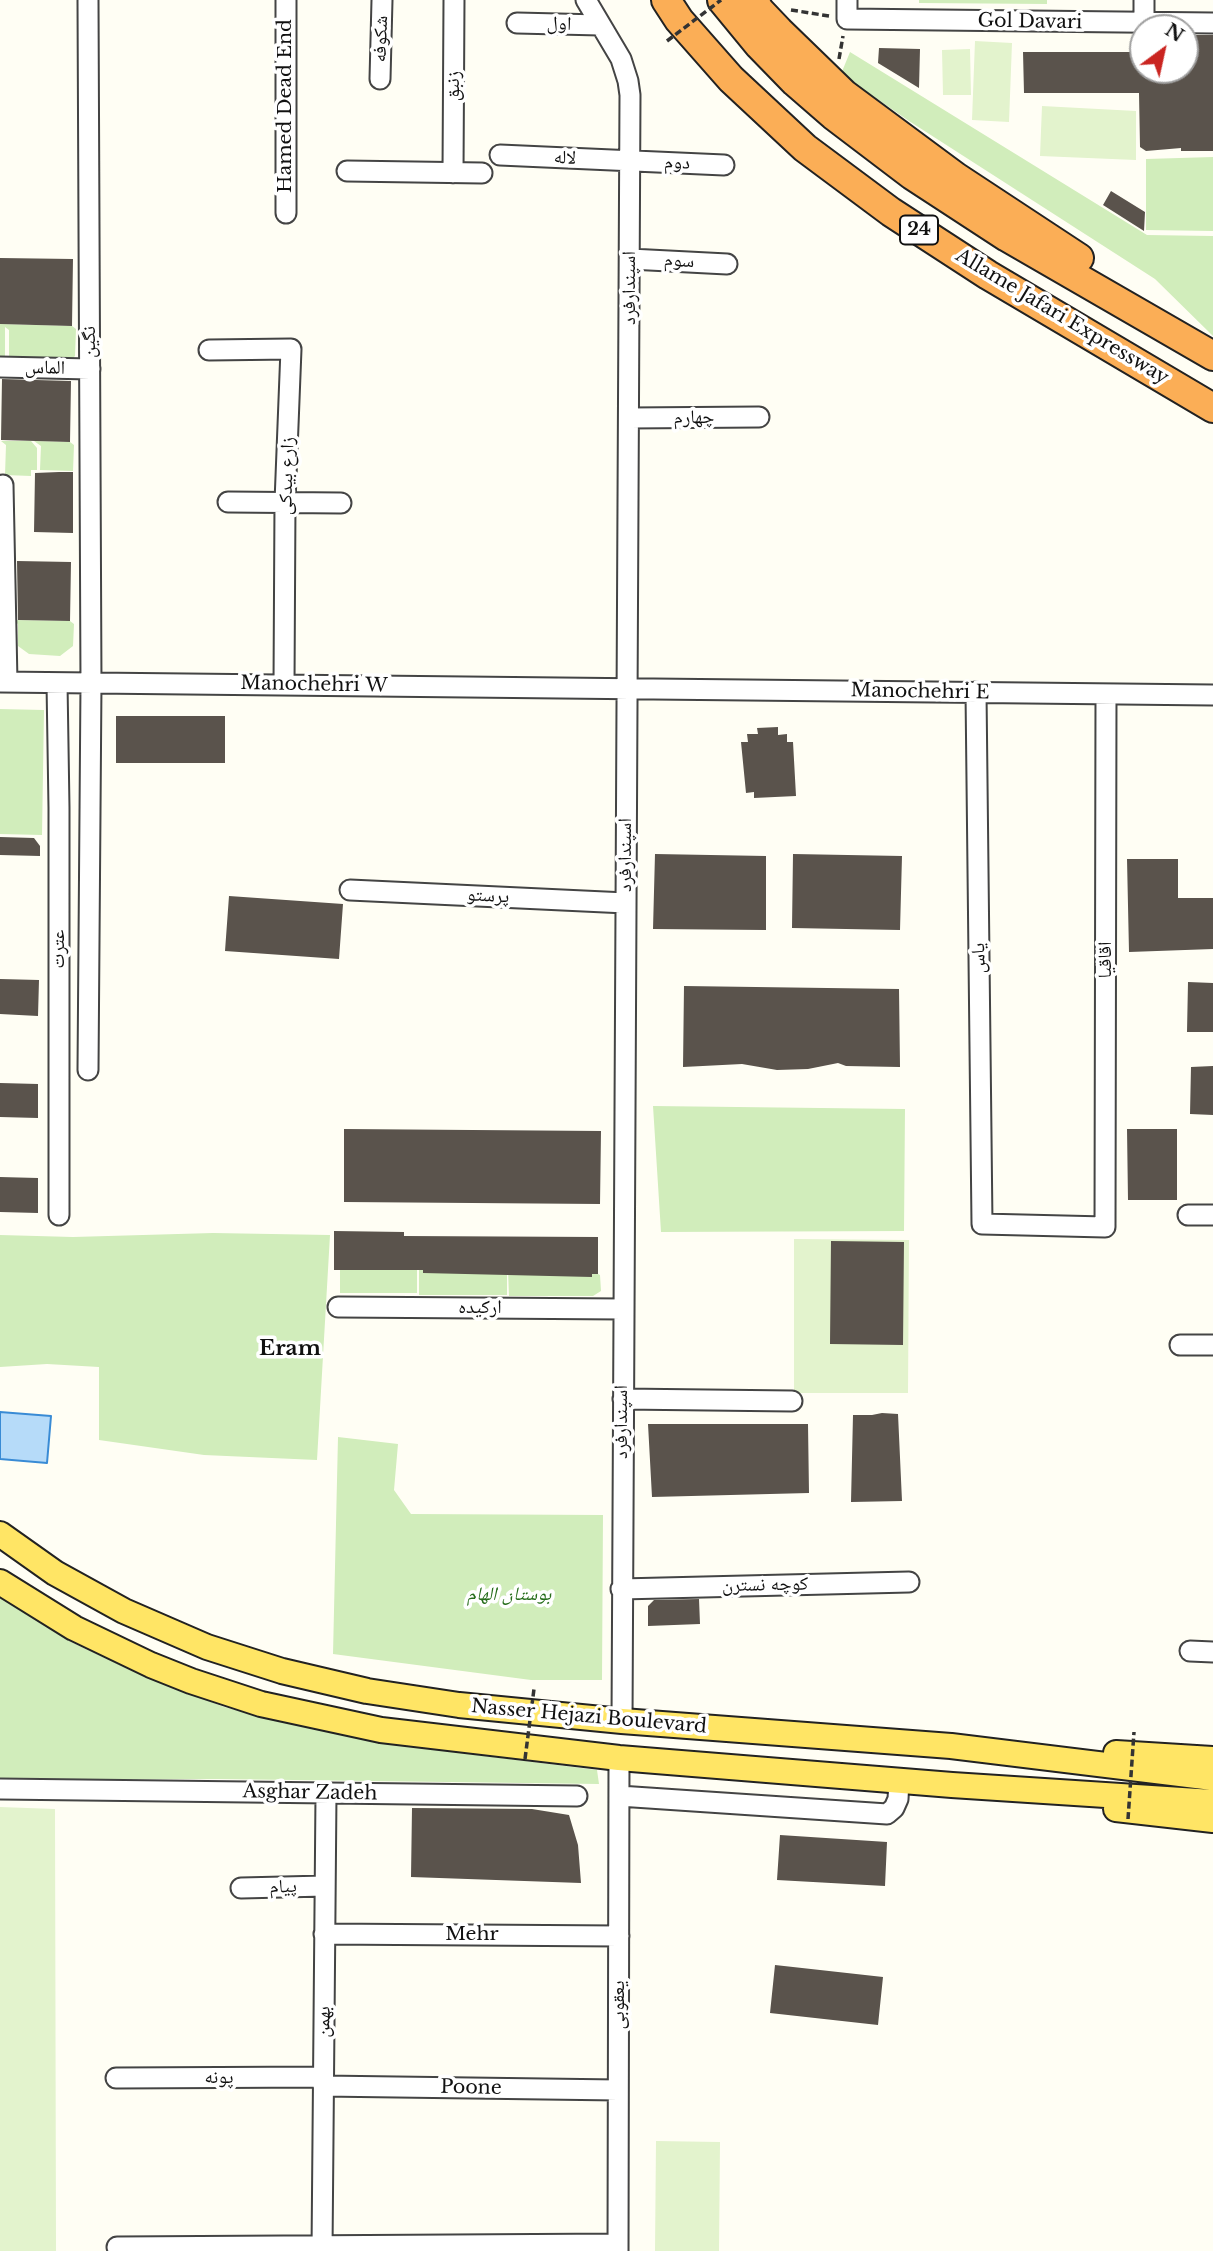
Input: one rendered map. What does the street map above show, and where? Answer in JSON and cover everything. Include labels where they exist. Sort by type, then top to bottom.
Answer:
[{"type":"highway","name":"Allame Jafari Expressway","points":[[666,0],[679,20],[731,79],[805,148],[891,212],[988,275],[1213,408]]},
{"type":"highway","name":"24","points":[[722,0],[759,45],[795,82],[833,115],[912,175],[1007,237],[1213,354]]},
{"type":"highway","points":[[754,0],[759,10],[779,31],[844,94],[956,177],[1115,282],[1213,354]]},
{"type":"main road","name":"Nasser Hejazi Boulevard","points":[[0,1534],[55,1573],[124,1611],[207,1647],[282,1671],[367,1691],[459,1705],[622,1721],[951,1746],[1213,1777]]},
{"type":"main road","name":"Nasser Hejazi Boulevard","points":[[0,1582],[74,1628],[151,1665],[261,1704],[382,1730],[620,1758],[952,1785],[1213,1802]]},
{"type":"main road","points":[[951,1746],[1213,1759]]},
{"type":"main road","points":[[952,1785],[1213,1820]]},
{"type":"street","name":"نگین","points":[[88,0],[91,683],[88,1070]]},
{"type":"street","name":"Hamed Dead End","points":[[286,0],[286,213]]},
{"type":"street","name":"شکوفه","points":[[380,79],[382,0]]},
{"type":"street","name":"زنبق","points":[[453,173],[454,0]]},
{"type":"street","name":"اسپندارفرد","points":[[586,0],[621,59],[628,81],[631,162],[622,1721]]},
{"type":"street","name":"Gol Davari","points":[[847,9],[1129,23]]},
{"type":"street","name":"اول","points":[[517,23],[600,25]]},
{"type":"street","name":"لاله","points":[[500,155],[631,162]]},
{"type":"street","name":"دوم","points":[[631,162],[724,165]]},
{"type":"street","points":[[347,171],[482,173]]},
{"type":"street","name":"سوم","points":[[630,259],[727,264]]},
{"type":"street","name":"زارع بیدکی","points":[[209,350],[291,349],[285,502],[284,685]]},
{"type":"street","name":"الماس","points":[[0,367],[90,369]]},
{"type":"street","name":"چهارم","points":[[629,418],[759,417]]},
{"type":"street","points":[[2,485],[4,682]]},
{"type":"street","points":[[228,502],[341,503]]},
{"type":"street","name":"Manochehri W","points":[[4,682],[627,689]]},
{"type":"street","name":"عترت","points":[[57,683],[59,1215]]},
{"type":"street","name":"Manochehri E","points":[[627,689],[1213,695]]},
{"type":"street","name":"یاس","points":[[976,692],[982,1224],[1105,1227]]},
{"type":"street","name":"اقاقیا","points":[[1105,1227],[1107,694]]},
{"type":"street","name":"پرستو","points":[[349,890],[626,903]]},
{"type":"street","points":[[1188,1215],[1213,1215]]},
{"type":"street","name":"ارکیده","points":[[338,1307],[623,1309]]},
{"type":"street","points":[[1180,1345],[1213,1345]]},
{"type":"street","points":[[623,1399],[792,1401]]},
{"type":"street","name":"کوچه نسترن","points":[[621,1589],[909,1582]]},
{"type":"street","points":[[1190,1651],[1213,1652]]},
{"type":"street","name":"یعقوبی","points":[[618,2248],[620,1758]]},
{"type":"street","points":[[620,1796],[887,1814],[894,1808],[899,1781]]},
{"type":"street","name":"Asghar Zadeh","points":[[0,1789],[577,1796]]},
{"type":"street","name":"بهمن","points":[[322,2248],[326,1794]]},
{"type":"street","name":"پیام","points":[[241,1888],[325,1886]]},
{"type":"street","name":"Mehr","points":[[324,1934],[619,1936]]},
{"type":"street","name":"پونه","points":[[116,2078],[323,2082]]},
{"type":"street","name":"Poone","points":[[323,2082],[618,2090]]},
{"type":"street","points":[[117,2247],[618,2248]]},
{"type":"path","points":[[667,41],[722,0]]},
{"type":"path","points":[[787,9],[847,9],[836,72]]},
{"type":"path","points":[[525,1759],[534,1689]]},
{"type":"path","points":[[1128,1819],[1134,1732]]},
{"type":"green space","points":[[919,0],[1047,0],[1047,4],[919,3]]},
{"type":"green space","points":[[975,41],[1012,43],[1009,122],[972,120]]},
{"type":"green space","points":[[970,49],[971,95],[943,95],[942,50]]},
{"type":"green space","points":[[850,52],[1147,235],[1213,236],[1213,336],[1155,279],[909,121],[841,74]]},
{"type":"green space","points":[[1042,106],[1136,111],[1136,160],[1040,156]]},
{"type":"green space","points":[[1213,157],[1213,231],[1146,230],[1146,159]]},
{"type":"green space","points":[[0,324],[72,326],[76,329],[75,356],[69,363],[9,362],[9,330],[5,327],[5,356],[0,356]]},
{"type":"green space","points":[[1,441],[31,441],[37,448],[37,470],[31,470],[31,476],[5,475],[6,445]]},
{"type":"green space","points":[[34,441],[70,442],[74,445],[73,471],[40,470],[41,446]]},
{"type":"green space","points":[[12,620],[70,621],[74,624],[73,646],[60,656],[29,654],[18,646],[18,624]]},
{"type":"green space","points":[[0,709],[44,710],[42,835],[0,834]]},
{"type":"green space","points":[[653,1106],[905,1109],[904,1231],[661,1232]]},
{"type":"green space","points":[[213,1233],[330,1235],[317,1460],[204,1455],[99,1440],[99,1367],[47,1364],[0,1367],[0,1235],[73,1237]]},
{"type":"green space","points":[[794,1239],[909,1240],[908,1393],[794,1393]]},
{"type":"green space","points":[[412,1265],[417,1269],[417,1293],[340,1293],[340,1270],[407,1270]]},
{"type":"green space","points":[[419,1269],[423,1269],[423,1273],[500,1273],[507,1270],[507,1295],[419,1295]]},
{"type":"green space","points":[[508,1270],[514,1275],[598,1274],[601,1291],[593,1296],[509,1296]]},
{"type":"green space","name":"بوستان الهام","points":[[338,1437],[398,1444],[394,1490],[411,1514],[603,1515],[602,1680],[531,1680],[333,1654]]},
{"type":"green space","points":[[0,1598],[71,1642],[135,1672],[224,1707],[389,1744],[597,1770],[599,1784],[218,1779],[0,1780]]},
{"type":"green space","points":[[0,1807],[55,1809],[56,2251],[0,2251]]},
{"type":"green space","points":[[656,2141],[720,2142],[719,2251],[655,2251]]},
{"type":"water","points":[[0,1412],[51,1416],[47,1463],[0,1459]]},
{"type":"building","points":[[1199,35],[1213,35],[1213,151],[1181,151],[1181,148],[1146,151],[1140,147],[1139,93],[1024,93],[1023,52],[1129,52],[1129,84],[1199,84]]},
{"type":"building","points":[[879,48],[920,49],[919,88],[878,63]]},
{"type":"building","points":[[1111,191],[1145,212],[1144,231],[1103,205]]},
{"type":"building","points":[[0,258],[73,259],[72,326],[0,324]]},
{"type":"building","points":[[2,379],[71,381],[70,442],[1,440]]},
{"type":"building","points":[[73,472],[73,533],[34,532],[35,473]]},
{"type":"building","points":[[17,561],[71,562],[70,621],[18,620]]},
{"type":"building","points":[[116,716],[225,716],[225,763],[116,763]]},
{"type":"building","points":[[778,727],[778,735],[787,734],[787,742],[793,742],[796,796],[754,798],[754,792],[746,793],[741,742],[748,742],[747,734],[758,734],[757,728]]},
{"type":"building","points":[[0,837],[34,838],[40,846],[40,856],[0,855]]},
{"type":"building","points":[[655,854],[766,856],[766,930],[653,929]]},
{"type":"building","points":[[793,854],[902,856],[900,930],[792,928]]},
{"type":"building","points":[[1127,859],[1178,859],[1178,898],[1213,898],[1213,949],[1129,952]]},
{"type":"building","points":[[229,896],[343,904],[339,959],[225,951]]},
{"type":"building","points":[[0,979],[39,980],[38,1016],[0,1014]]},
{"type":"building","points":[[1188,982],[1213,983],[1213,1032],[1187,1032]]},
{"type":"building","points":[[684,986],[899,989],[900,1067],[846,1066],[838,1063],[808,1069],[777,1070],[742,1064],[683,1067]]},
{"type":"building","points":[[1213,1066],[1213,1115],[1190,1114],[1191,1067]]},
{"type":"building","points":[[0,1083],[38,1084],[38,1118],[0,1117]]},
{"type":"building","points":[[344,1129],[601,1131],[600,1204],[344,1202]]},
{"type":"building","points":[[1127,1129],[1177,1129],[1177,1200],[1128,1200]]},
{"type":"building","points":[[0,1177],[38,1178],[38,1213],[0,1212]]},
{"type":"building","points":[[334,1231],[404,1232],[404,1236],[598,1237],[598,1274],[592,1274],[592,1277],[423,1273],[423,1270],[334,1270]]},
{"type":"building","points":[[831,1241],[904,1242],[903,1345],[830,1344]]},
{"type":"building","points":[[898,1414],[902,1501],[851,1502],[853,1415]]},
{"type":"building","points":[[648,1424],[808,1424],[809,1493],[652,1497]]},
{"type":"building","points":[[699,1599],[700,1624],[648,1626],[648,1606],[654,1600]]},
{"type":"building","points":[[412,1808],[532,1809],[569,1815],[578,1845],[581,1883],[411,1877]]},
{"type":"building","points":[[780,1835],[887,1842],[885,1886],[777,1880]]},
{"type":"building","points":[[775,1965],[883,1977],[878,2025],[770,2013]]},
{"type":"district","name":"Eram","points":[[290,1349]]}]
